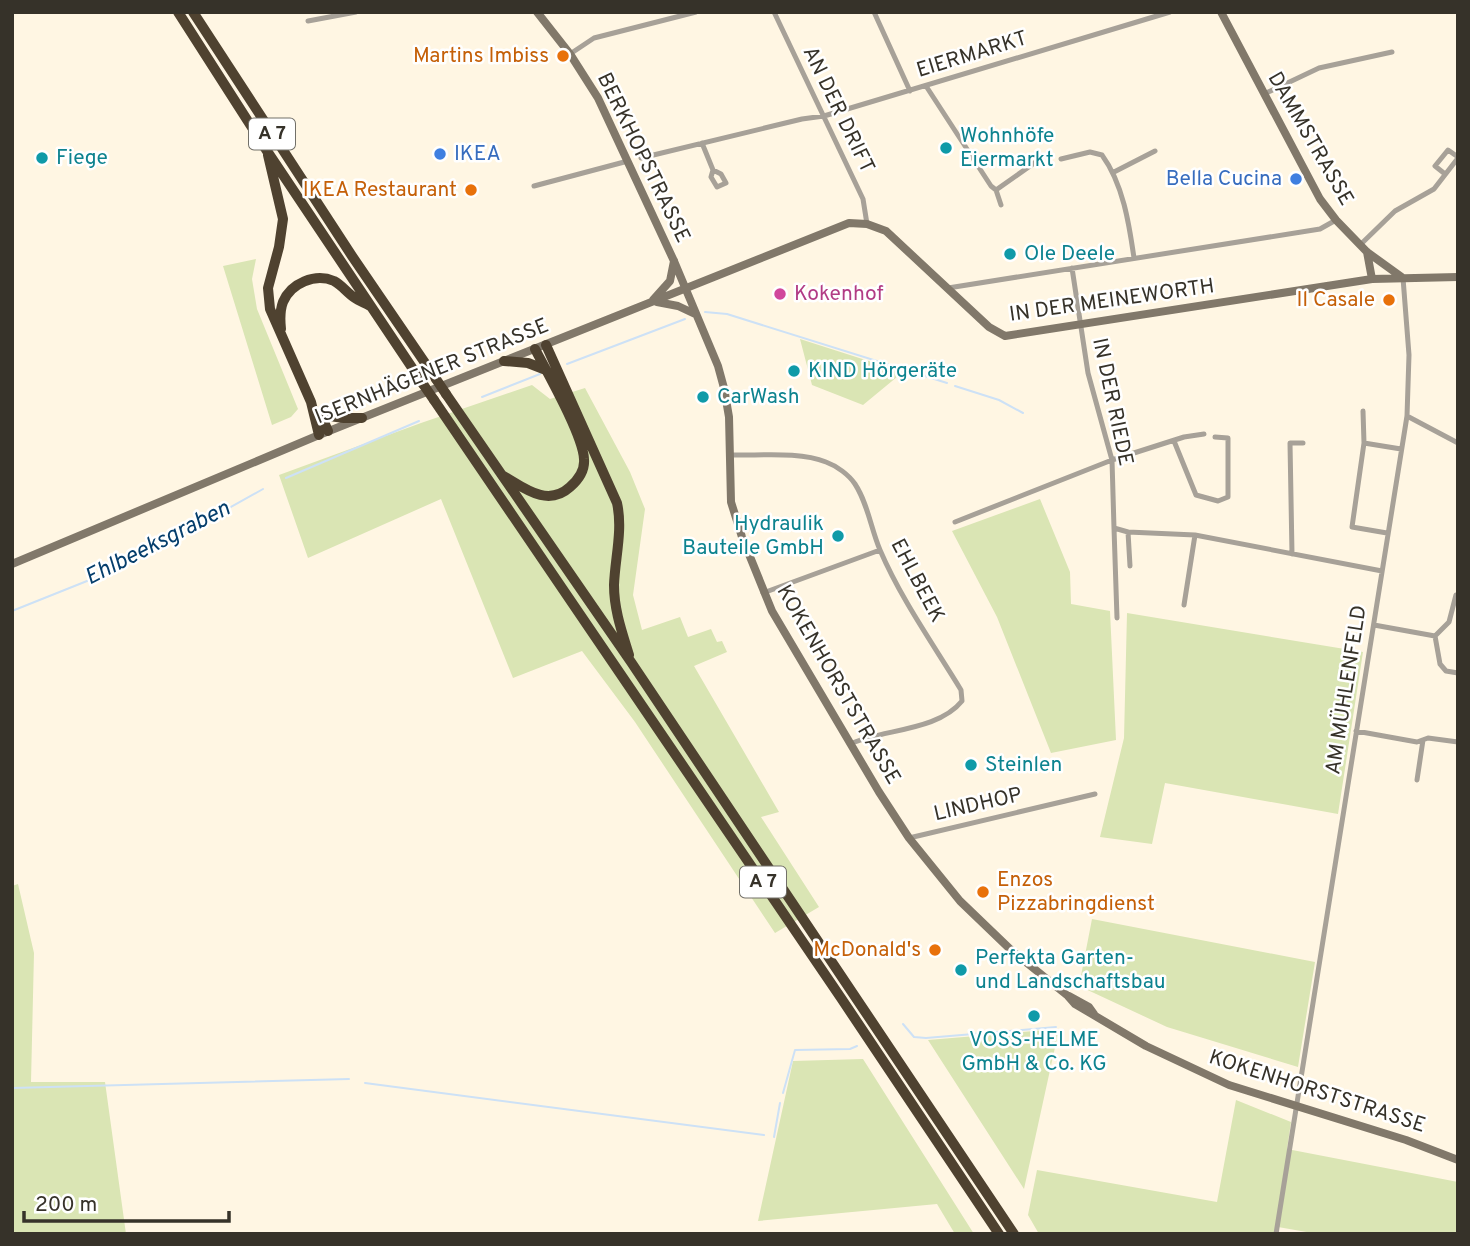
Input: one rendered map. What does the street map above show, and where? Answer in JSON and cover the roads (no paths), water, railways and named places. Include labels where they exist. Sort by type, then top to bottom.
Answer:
[{"type":"highway","name":"A 7","points":[[178,12],[370,306],[999,1234]]},
{"type":"highway","name":"A 7","points":[[193,12],[352,256],[498,473],[631,662],[1014,1234]]},
{"type":"highway","points":[[267,151],[283,219],[268,288],[270,309],[324,433]]},
{"type":"highway","points":[[281,331],[280,315],[284,299],[292,289],[309,280],[319,278],[335,282],[354,298],[370,306]]},
{"type":"highway","points":[[546,345],[617,503],[619,525],[615,596],[619,622],[631,662]]},
{"type":"highway","points":[[498,473],[527,491],[546,496],[565,492],[581,474],[584,466],[583,449],[535,349]]},
{"type":"highway","points":[[504,361],[528,363],[547,371]]},
{"type":"highway","points":[[311,402],[322,415],[324,433]]},
{"type":"highway","points":[[322,415],[362,418]]},
{"type":"main road","name":"BERKHOPSTRASSE","points":[[537,12],[570,54],[598,98],[685,289]]},
{"type":"main road","name":"DAMMSTRASSE","points":[[1221,12],[1320,199],[1363,249],[1403,278]]},
{"type":"main road","name":"IN DER MEINEWORTH","points":[[867,224],[886,230],[989,327],[1005,336],[1372,279],[1458,277]]},
{"type":"main road","name":"ISERNHÄGENER STRASSE","points":[[12,564],[324,433],[840,226],[867,224]]},
{"type":"main road","points":[[1363,249],[1372,279]]},
{"type":"main road","points":[[652,303],[670,281],[674,261]]},
{"type":"main road","name":"KOKENHORSTSTRASSE","points":[[685,289],[724,388],[729,417],[730,491],[734,517],[763,593],[850,744],[909,838],[967,908],[1011,950],[1068,996],[1146,1046],[1229,1085],[1406,1140],[1458,1160]]},
{"type":"main road","points":[[652,303],[678,306],[695,314]]},
{"type":"street","points":[[308,21],[356,12]]},
{"type":"street","points":[[570,54],[594,38],[696,12]]},
{"type":"street","name":"AN DER DRIFT","points":[[774,12],[863,199],[867,224]]},
{"type":"street","points":[[874,12],[910,91]]},
{"type":"street","name":"EIERMARKT","points":[[642,158],[824,116],[1170,12]]},
{"type":"street","points":[[1264,94],[1319,68],[1392,52]]},
{"type":"street","points":[[926,86],[996,190],[1001,205]]},
{"type":"street","points":[[702,143],[713,170]]},
{"type":"street","points":[[1363,249],[1395,211],[1434,188],[1446,174],[1458,158],[1448,149],[1435,166],[1446,174]]},
{"type":"street","points":[[1114,172],[1155,151]]},
{"type":"street","points":[[1061,159],[1090,152],[1102,155],[1114,172],[1130,232],[1133,258]]},
{"type":"street","points":[[996,190],[1040,159]]},
{"type":"street","points":[[534,186],[628,161]]},
{"type":"street","points":[[948,288],[1320,229],[1336,220]]},
{"type":"street","name":"IN DER RIEDE","points":[[1072,268],[1088,373],[1112,460],[1117,618]]},
{"type":"street","name":"AM MÜHLENFELD","points":[[1276,1234],[1407,416],[1409,355],[1403,278]]},
{"type":"street","points":[[1363,411],[1364,443],[1352,527],[1387,533]]},
{"type":"street","points":[[1407,416],[1458,443]]},
{"type":"street","points":[[955,522],[1112,460],[1192,434],[1204,434]]},
{"type":"street","points":[[1174,441],[1196,495],[1218,500],[1228,496],[1228,438],[1215,437]]},
{"type":"street","points":[[1292,554],[1290,443],[1303,443]]},
{"type":"street","points":[[1364,443],[1401,449]]},
{"type":"street","name":"EHLBEEK","points":[[729,455],[808,457],[827,462],[841,470],[855,485],[880,550],[961,690],[962,701],[949,712],[920,726],[850,744]]},
{"type":"street","points":[[1114,528],[1128,532],[1195,535],[1382,571]]},
{"type":"street","points":[[1128,532],[1130,566]]},
{"type":"street","points":[[1184,605],[1195,535]]},
{"type":"street","points":[[763,593],[880,550]]},
{"type":"street","points":[[1434,636],[1449,622],[1456,595]]},
{"type":"street","points":[[1374,625],[1434,636]]},
{"type":"street","points":[[1434,636],[1440,664],[1446,671],[1458,673]]},
{"type":"street","points":[[1356,731],[1417,742],[1428,738],[1458,742]]},
{"type":"street","points":[[1417,780],[1423,740]]},
{"type":"street","name":"LINDHOP","points":[[909,838],[1095,794]]},
{"type":"waterway","name":"Ehlbeeksgraben","points":[[705,312],[727,314],[947,383]]},
{"type":"waterway","name":"Ehlbeeksgraben","points":[[567,364],[685,319]]},
{"type":"waterway","name":"Ehlbeeksgraben","points":[[482,397],[540,374]]},
{"type":"waterway","name":"Ehlbeeksgraben","points":[[955,386],[999,400],[1023,413]]},
{"type":"waterway","name":"Ehlbeeksgraben","points":[[286,478],[419,421]]},
{"type":"waterway","name":"Ehlbeeksgraben","points":[[12,611],[127,565],[263,489]]},
{"type":"waterway","points":[[903,1024],[914,1037],[926,1038],[1056,1027]]},
{"type":"waterway","points":[[783,1093],[795,1050],[850,1049],[857,1046]]},
{"type":"waterway","points":[[12,1088],[349,1079]]},
{"type":"waterway","points":[[365,1083],[764,1135]]},
{"type":"waterway","points":[[774,1137],[780,1103]]},
{"type":"place","name":"Martins Imbiss","points":[[563,56]]},
{"type":"place","name":"Wohnhöfe Eiermarkt","points":[[946,148]]},
{"type":"place","name":"IKEA","points":[[440,154]]},
{"type":"place","name":"Fiege","points":[[42,158]]},
{"type":"place","name":"Bella Cucina","points":[[1296,179]]},
{"type":"place","name":"IKEA Restaurant","points":[[471,190]]},
{"type":"place","name":"Ole Deele","points":[[1010,254]]},
{"type":"place","name":"Kokenhof","points":[[780,294]]},
{"type":"place","name":"Il Casale","points":[[1389,300]]},
{"type":"place","name":"KIND Hörgeräte","points":[[794,371]]},
{"type":"place","name":"CarWash","points":[[703,397]]},
{"type":"place","name":"Hydraulik Bauteile GmbH","points":[[838,536]]},
{"type":"place","name":"Steinlen","points":[[971,765]]},
{"type":"place","name":"Enzos Pizzabringdienst","points":[[983,892]]},
{"type":"place","name":"McDonald's","points":[[935,950]]},
{"type":"place","name":"Perfekta Garten- und Landschaftsbau","points":[[961,970]]},
{"type":"place","name":"VOSS-HELME GmbH & Co. KG","points":[[1034,1016]]}]
